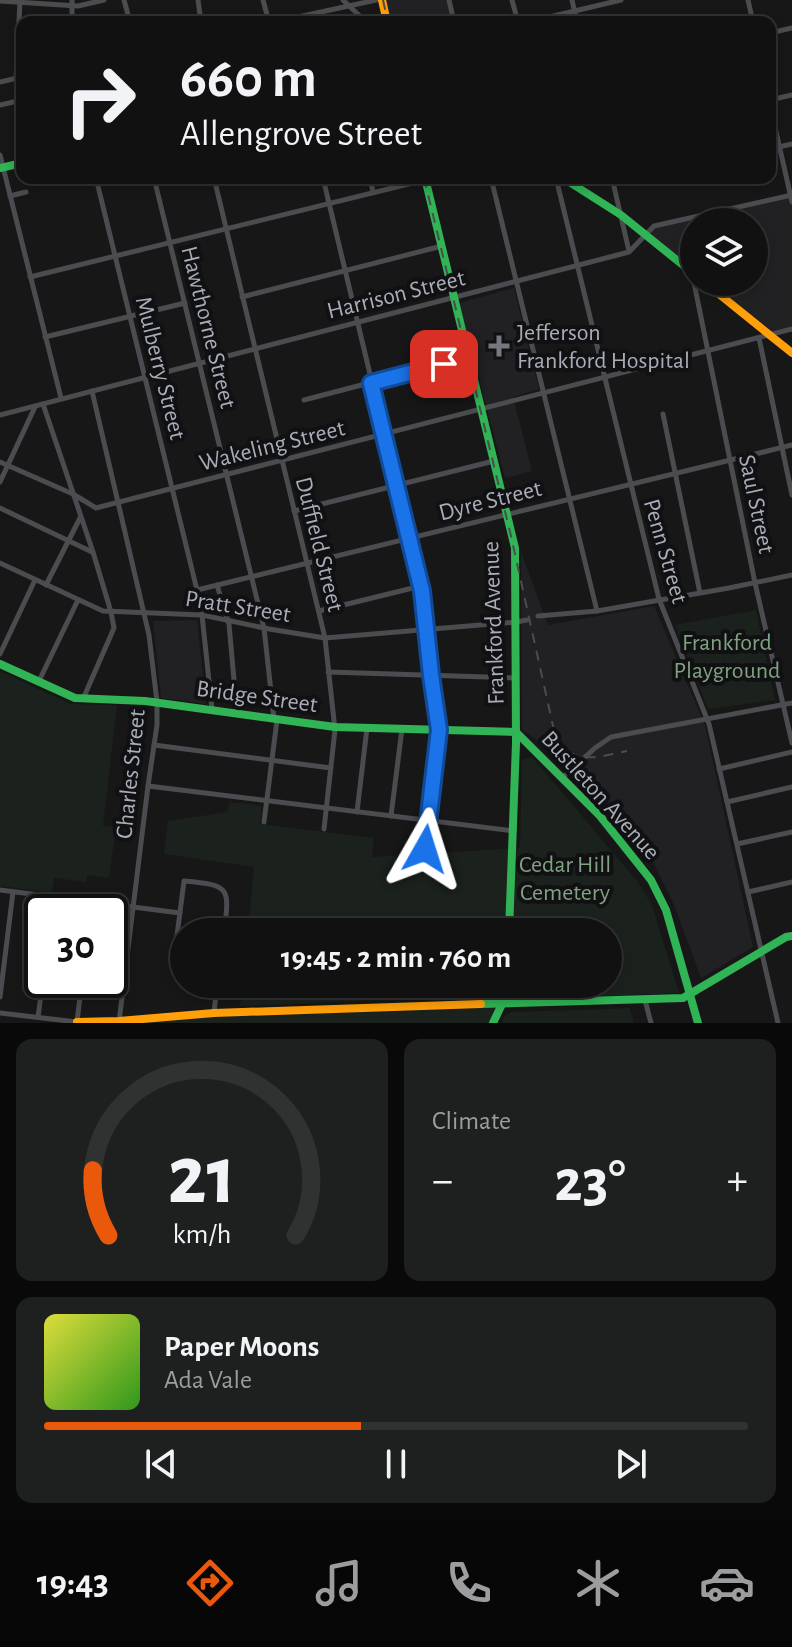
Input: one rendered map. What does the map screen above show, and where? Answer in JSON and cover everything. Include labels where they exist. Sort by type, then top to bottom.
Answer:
[{"type":"main road","name":"Frankford Avenue","points":[[429,184],[515,548],[515,831],[510,918]]},
{"type":"main road","points":[[572,184],[621,215],[680,262]]},
{"type":"main road","points":[[721,296],[792,353]]},
{"type":"main road","name":"Bridge Street","points":[[0,664],[75,698],[157,702],[335,727],[516,732]]},
{"type":"main road","name":"Bustleton Avenue","points":[[516,732],[600,816],[651,880],[666,910],[698,1023]]},
{"type":"main road","points":[[516,754],[536,751]]},
{"type":"main road","points":[[77,1022],[119,1022],[214,1013],[683,998],[792,936]]},
{"type":"main road","points":[[493,1023],[503,998]]},
{"type":"street","points":[[0,1],[72,3],[104,0]]},
{"type":"street","points":[[343,0],[360,16]]},
{"type":"street","points":[[306,16],[379,0]]},
{"type":"street","points":[[572,0],[576,16]]},
{"type":"street","points":[[552,16],[621,0]]},
{"type":"street","points":[[776,132],[791,198]]},
{"type":"street","points":[[776,148],[792,144]]},
{"type":"street","points":[[0,155],[61,398]]},
{"type":"street","name":"Mulberry Street","points":[[97,184],[197,590],[212,709]]},
{"type":"street","name":"Hawthorne Street","points":[[155,184],[264,628],[276,720],[264,822]]},
{"type":"street","name":"Duffield Street","points":[[215,184],[325,638],[335,727],[324,829]]},
{"type":"street","points":[[324,184],[421,586],[439,730],[425,849]]},
{"type":"street","points":[[371,184],[373,192]]},
{"type":"street","points":[[30,277],[407,184]]},
{"type":"street","points":[[493,184],[597,611]]},
{"type":"street","name":"Penn Street","points":[[557,184],[659,599],[706,718],[778,1023]]},
{"type":"street","points":[[614,184],[629,252]]},
{"type":"street","points":[[10,196],[26,192]]},
{"type":"street","name":"Harrison Street","points":[[0,415],[629,252],[654,226],[791,198]]},
{"type":"street","points":[[242,297],[442,246]]},
{"type":"street","name":"Saul Street","points":[[697,296],[755,583],[792,743]]},
{"type":"street","points":[[45,337],[185,303]]},
{"type":"street","name":"Wakeling Street","points":[[0,462],[73,494],[96,508],[792,329]]},
{"type":"street","points":[[759,338],[792,495]]},
{"type":"street","points":[[304,400],[469,357]]},
{"type":"street","name":"Charles Street","points":[[92,391],[149,635],[157,702],[157,725],[119,1022]]},
{"type":"street","points":[[43,404],[93,552],[114,628],[83,699]]},
{"type":"street","points":[[0,482],[36,406]]},
{"type":"street","points":[[663,414],[700,593]]},
{"type":"street","name":"Dyre Street","points":[[197,590],[792,445]]},
{"type":"street","points":[[294,511],[494,461]]},
{"type":"street","points":[[0,508],[93,552]]},
{"type":"street","points":[[46,585],[80,517]]},
{"type":"street","name":"Pratt Street","points":[[0,563],[103,611],[202,615],[325,638],[527,620]]},
{"type":"street","points":[[538,616],[597,611],[792,575]]},
{"type":"street","points":[[0,654],[35,580]]},
{"type":"street","points":[[217,585],[229,624],[237,714]]},
{"type":"street","points":[[319,611],[421,586]]},
{"type":"street","points":[[39,681],[78,600]]},
{"type":"street","points":[[328,672],[516,678]]},
{"type":"street","points":[[563,777],[611,737],[792,703]]},
{"type":"street","points":[[357,812],[367,728]]},
{"type":"street","points":[[391,816],[402,729]]},
{"type":"street","points":[[154,745],[331,768]]},
{"type":"street","points":[[719,769],[792,752]]},
{"type":"street","points":[[148,786],[515,831]]},
{"type":"street","points":[[727,802],[792,787]]},
{"type":"street","points":[[737,844],[792,832]]},
{"type":"street","points":[[179,918],[184,881],[221,887],[228,902],[226,918]]},
{"type":"street","points":[[748,892],[792,882]]},
{"type":"street","points":[[0,890],[29,894]]},
{"type":"street","points":[[0,997],[13,892]]},
{"type":"street","points":[[128,906],[180,913]]},
{"type":"street","points":[[38,1017],[41,998]]},
{"type":"street","points":[[0,1013],[77,1022],[80,998]]},
{"type":"street","points":[[214,1013],[216,998]]},
{"type":"street","points":[[645,1000],[651,1023]]},
{"type":"shaded area","points":[[385,0],[447,0],[451,16],[389,16]]},
{"type":"shaded area","points":[[790,195],[792,329],[770,335],[721,296],[768,296],[768,208],[733,208]]},
{"type":"shaded area","points":[[680,220],[680,263],[646,235],[654,226]]},
{"type":"shaded area","name":"Jefferson Frankford Hospital","points":[[514,288],[539,389],[513,397],[532,471],[505,478],[459,303]]},
{"type":"shaded area","points":[[521,552],[548,625],[654,606],[705,725],[753,947],[701,978],[675,907],[653,862],[554,751],[522,730]]},
{"type":"shaded area","points":[[197,620],[206,704],[161,698],[153,621]]},
{"type":"green space","name":"Frankford Playground","points":[[756,610],[775,700],[708,709],[675,625]]},
{"type":"green space","points":[[0,671],[71,704],[117,705],[103,826],[116,827],[109,878],[87,875],[86,882],[54,878],[52,893],[0,886]]},
{"type":"green space","name":"Cedar Hill Cemetery","points":[[532,757],[638,882],[652,905],[679,993],[622,995],[622,918],[249,918],[254,867],[164,854],[168,821],[227,812],[230,802],[262,806],[260,824],[374,838],[372,857],[520,848],[522,760]]},
{"type":"green space","name":"Cedar Hill Cemetery","points":[[241,998],[423,998],[240,1006]]},
{"type":"green space","points":[[502,1004],[493,1023],[119,1023],[252,1012],[302,1015]]},
{"type":"green space","points":[[630,1008],[634,1023],[502,1023],[511,1012]]},
{"type":"railway","points":[[383,0],[387,16]]},
{"type":"railway","points":[[425,184],[511,536],[555,735],[561,745],[577,756],[596,757],[627,751]]},
{"type":"traffic: fast","points":[[0,168],[16,164]]},
{"type":"traffic: fast","points":[[426,184],[515,548],[516,743],[510,918]]},
{"type":"traffic: fast","points":[[572,184],[621,215],[680,263]]},
{"type":"traffic: fast","points":[[0,664],[75,698],[145,701],[335,727],[516,732]]},
{"type":"traffic: fast","points":[[516,732],[600,816],[651,880],[666,910],[698,1023]]},
{"type":"traffic: fast","points":[[481,1004],[683,998],[792,936]]},
{"type":"traffic: fast","points":[[493,1023],[503,998]]},
{"type":"traffic: slow","points":[[382,0],[386,16]]},
{"type":"traffic: slow","points":[[721,296],[792,353]]},
{"type":"traffic: slow","points":[[77,1022],[214,1013],[481,1004]]},
{"type":"place","name":"Jefferson Frankford Hospital","points":[[499,346]]},
{"type":"route","points":[[425,849],[439,730],[422,591],[371,383],[444,364]]}]
